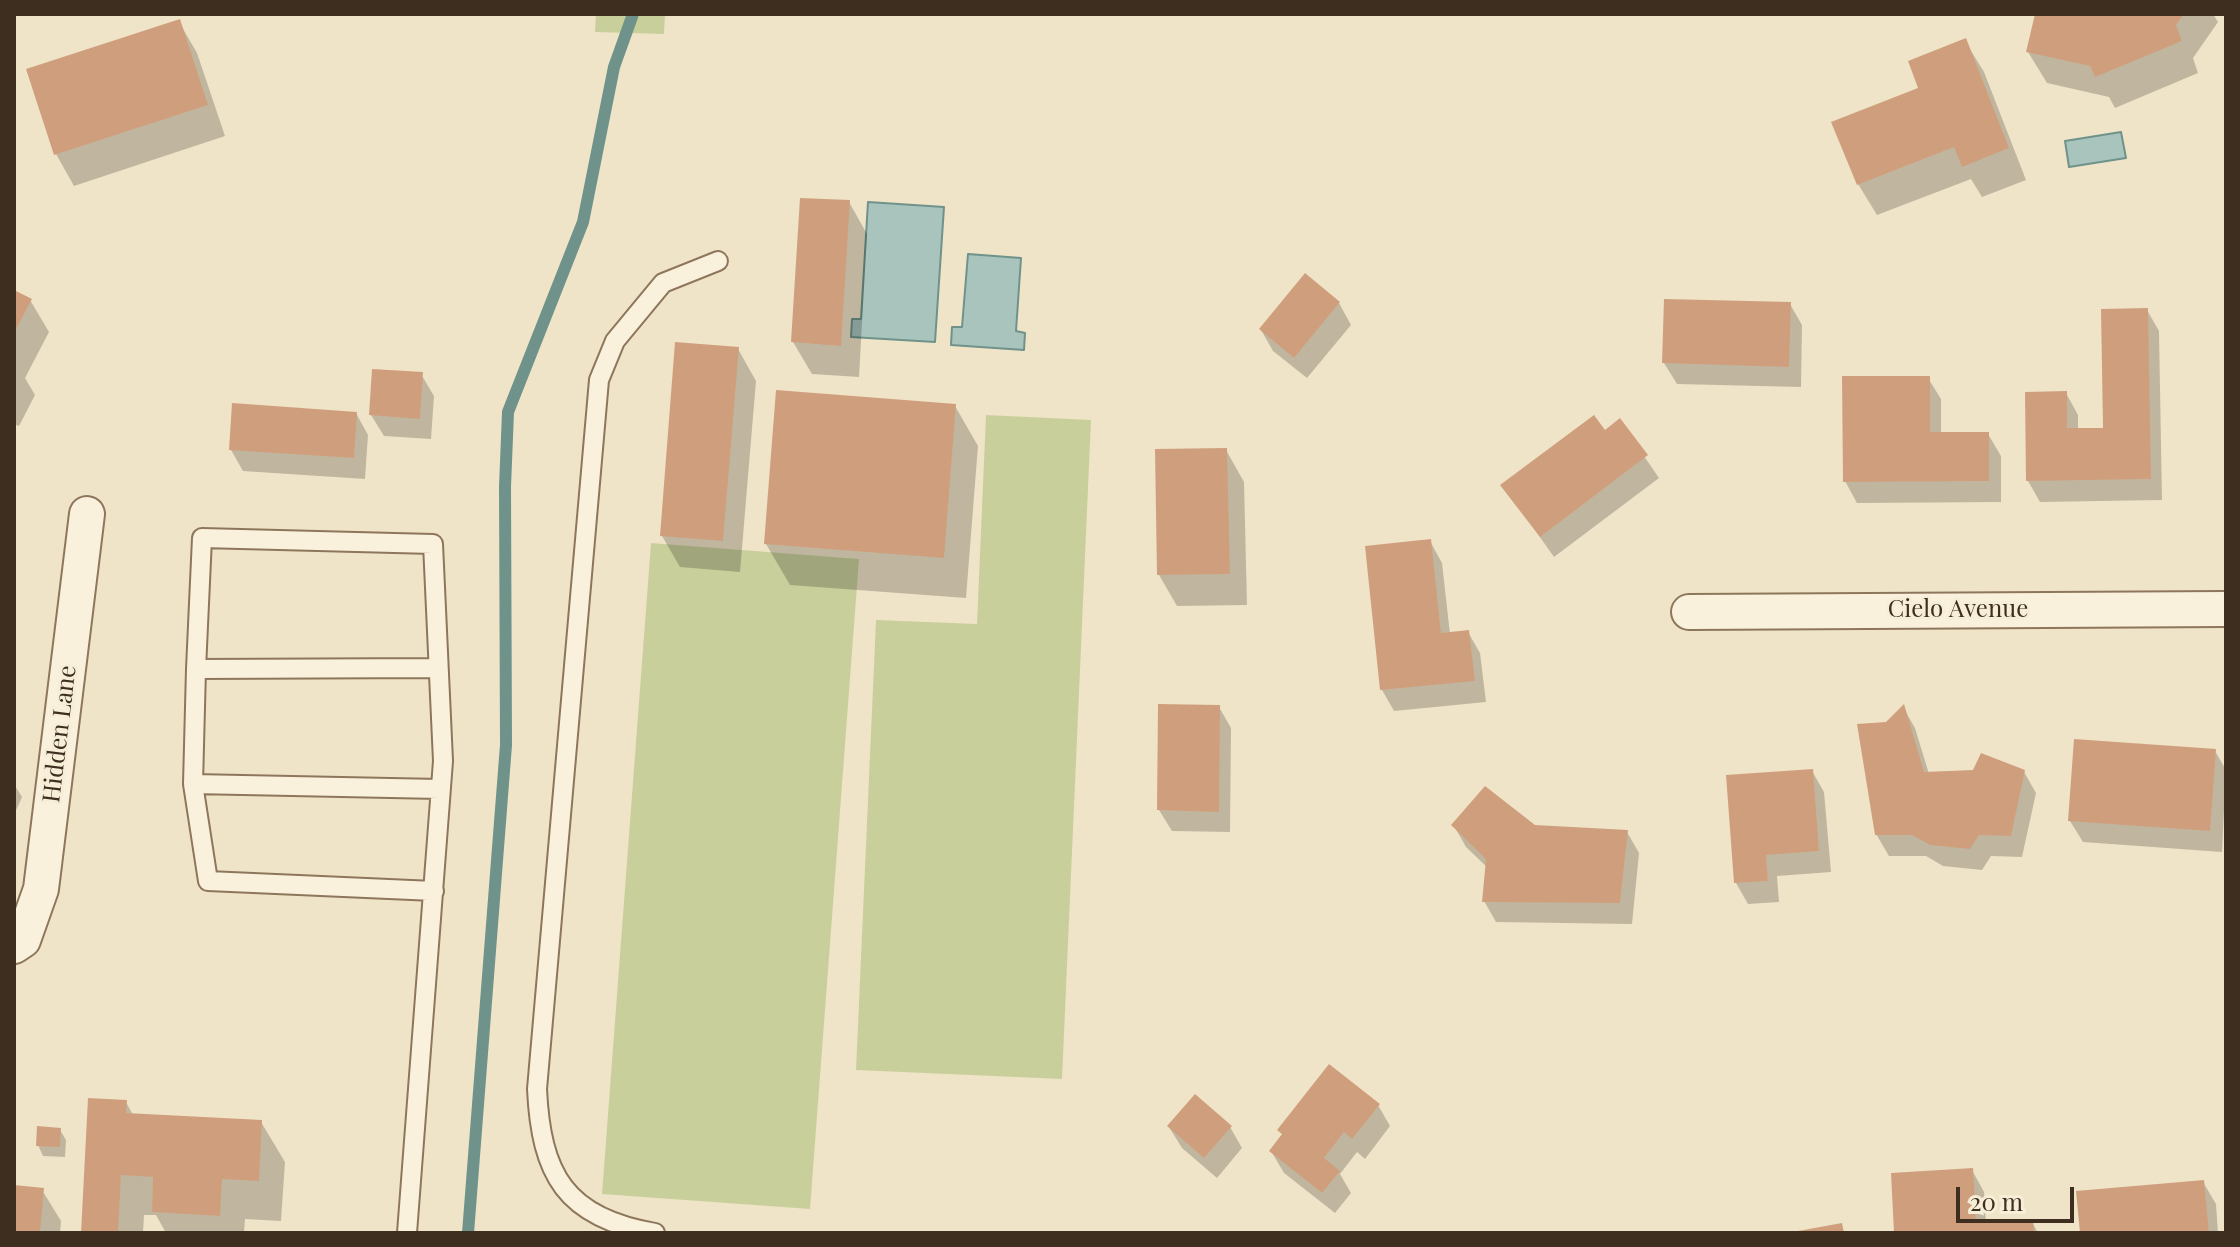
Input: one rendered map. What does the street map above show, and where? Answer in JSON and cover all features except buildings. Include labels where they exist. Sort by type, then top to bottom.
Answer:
[{"type":"street","name":"Hidden Lane","points":[[14,946],[23,940],[41,889],[87,514]]},
{"type":"street","name":"Cielo Avenue","points":[[1689,612],[2226,609]]},
{"type":"lane","points":[[655,1233],[602,1218],[570,1197],[548,1165],[539,1120],[537,1089],[599,380],[615,341],[663,283],[718,261]]},
{"type":"lane","points":[[407,1233],[434,891],[443,761],[433,544],[202,538],[193,784],[208,881],[434,891]]},
{"type":"lane","points":[[196,669],[437,668]]},
{"type":"lane","points":[[193,784],[440,789]]},
{"type":"green space","points":[[596,14],[665,14],[664,34],[595,32]]},
{"type":"green space","points":[[986,415],[1091,420],[1062,1079],[856,1070],[876,620],[977,624]]},
{"type":"green space","points":[[651,543],[859,559],[810,1209],[602,1194]]},
{"type":"water","points":[[2121,132],[2126,158],[2069,167],[2065,141]]},
{"type":"water","points":[[868,202],[944,207],[935,342],[851,337],[852,319],[861,319]]},
{"type":"water","points":[[968,254],[1021,258],[1016,331],[1025,333],[1024,350],[951,345],[952,327],[962,327]]},
{"type":"waterway","points":[[468,1233],[506,745],[505,487],[508,412],[583,222],[614,67],[633,14]]}]
